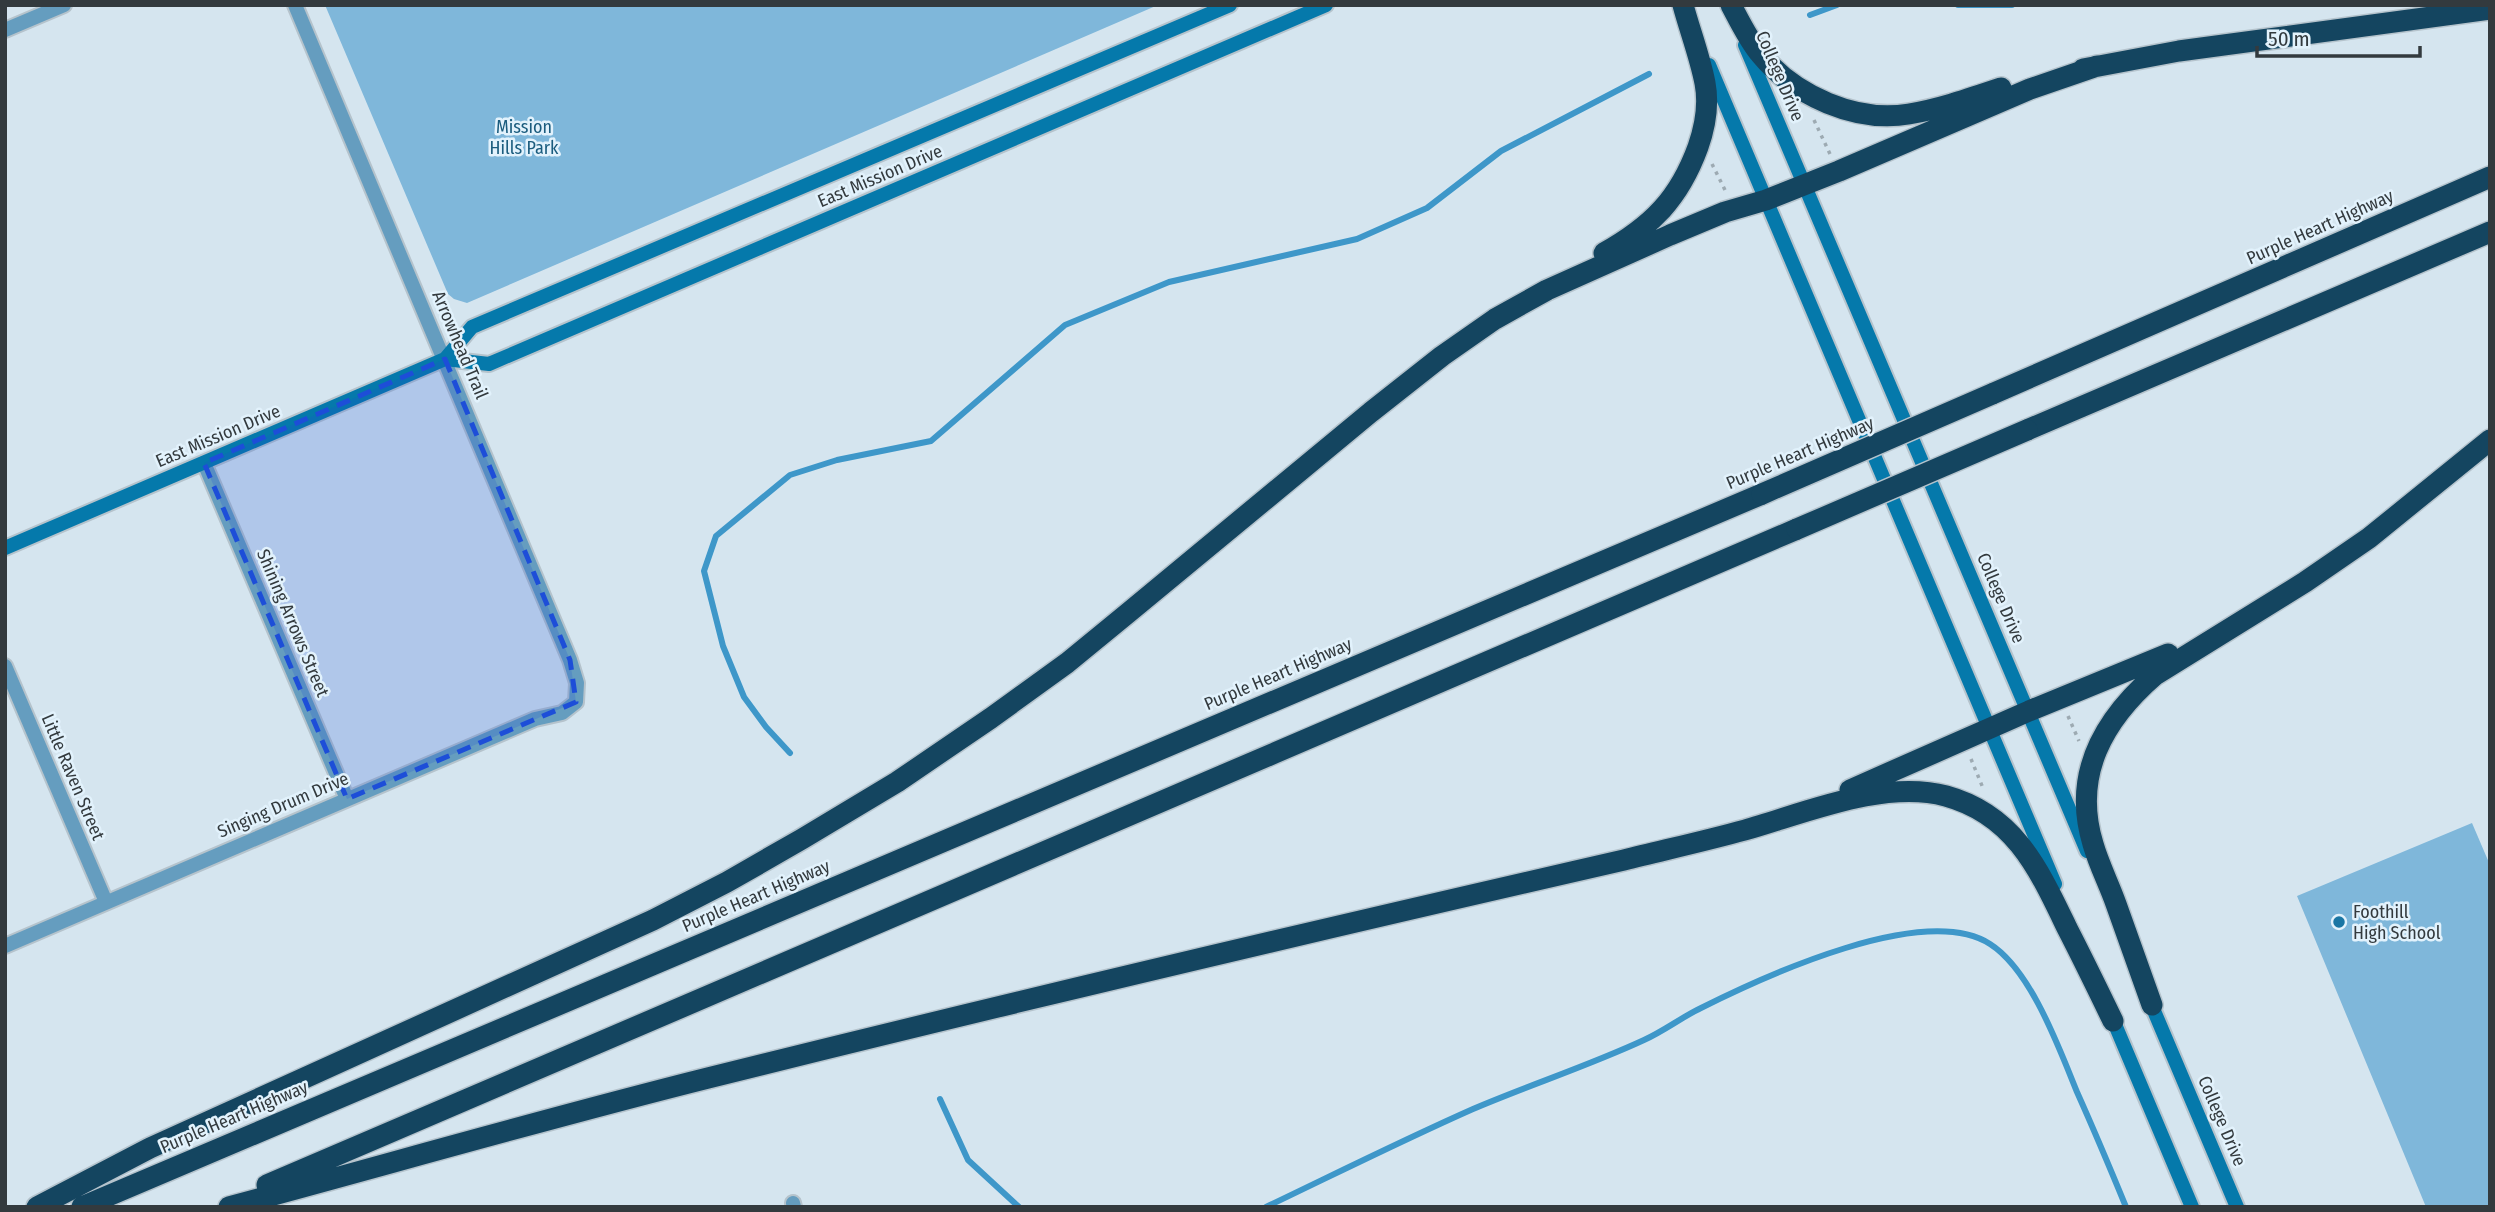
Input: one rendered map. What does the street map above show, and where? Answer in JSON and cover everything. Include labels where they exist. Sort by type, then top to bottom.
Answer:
[{"type":"highway","points":[[1547,290],[1655,218],[1690,171],[1704,131],[1705,85],[1683,5]]},
{"type":"highway","points":[[1729,5],[1760,54],[1782,77],[1835,107],[1861,115],[1907,115],[2026,80],[2179,51],[2490,9]]},
{"type":"highway","points":[[37,1207],[150,1148],[653,920],[737,876],[897,782],[1067,663],[1233,524],[1442,356],[1495,318],[1547,290],[1714,217],[1766,200],[2030,89],[2098,66]]},
{"type":"highway","name":"Purple Heart Highway","points":[[82,1207],[1762,494],[2490,177]]},
{"type":"highway","points":[[217,1207],[2490,232]]},
{"type":"highway","points":[[2152,1005],[2093,844],[2086,806],[2088,781],[2102,737],[2115,714],[2134,692],[2155,675],[2305,582],[2369,538],[2490,440]]},
{"type":"highway","points":[[1781,820],[2244,620]]},
{"type":"highway","points":[[229,1207],[708,1078],[1347,922],[1713,839],[1871,795],[1898,791],[1943,795],[1964,802],[2018,841],[2036,865],[2113,1021]]},
{"type":"main road","name":"East Mission Drive","points":[[5,548],[445,359],[472,327],[1230,5]]},
{"type":"main road","name":"East Mission Drive","points":[[445,359],[489,364],[1326,5]]},
{"type":"main road","points":[[1683,5],[2192,1207]]},
{"type":"main road","name":"College Drive","points":[[1729,5],[2237,1207]]},
{"type":"street","points":[[5,30],[64,5]]},
{"type":"street","name":"Arrowhead Trail","points":[[295,5],[570,660],[577,683],[576,702]]},
{"type":"street","name":"Shining Arrows Street","points":[[204,463],[347,799]]},
{"type":"street","name":"Little Raven Street","points":[[5,666],[106,902]]},
{"type":"street","name":"Singing Drum Drive","points":[[5,946],[535,719],[562,713],[576,702]]},
{"type":"path","points":[[1813,118],[1831,156]]},
{"type":"path","points":[[1708,156],[1728,197]]},
{"type":"path","points":[[2066,712],[2080,743]]},
{"type":"path","points":[[1968,751],[1986,794]]},
{"type":"highlighted area","points":[[445,359],[570,660],[576,702],[347,799],[204,463]]},
{"type":"green space","name":"Mission Hills Park","points":[[325,5],[1158,5],[467,303],[448,294]]},
{"type":"green space","points":[[2472,823],[2490,865],[2490,1207],[2426,1207],[2297,896]]},
{"type":"waterway","points":[[1810,15],[1837,5]]},
{"type":"waterway","points":[[1958,5],[2012,5]]},
{"type":"waterway","points":[[790,753],[744,697],[723,646],[704,571],[716,536],[790,475],[837,460],[931,441],[1065,325],[1169,282],[1357,239],[1427,208],[1501,151],[1649,74]]},
{"type":"waterway","points":[[1266,1207],[1473,1109],[1644,1040],[1729,994],[1764,979],[1845,948],[1886,937],[1926,932],[1961,933],[1990,944],[2005,956],[2018,972],[2042,1011],[2126,1207]]},
{"type":"waterway","points":[[940,1099],[968,1160],[1019,1207]]},
{"type":"place","name":"Foothill High School","points":[[2339,922]]}]
